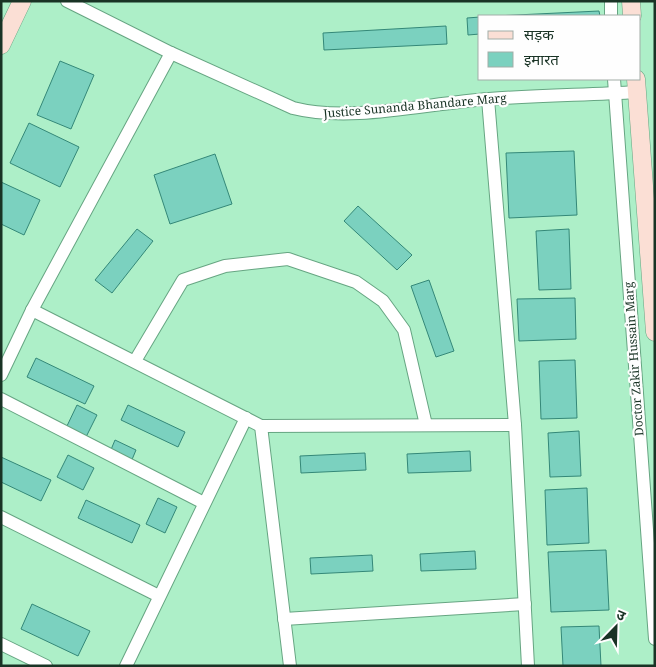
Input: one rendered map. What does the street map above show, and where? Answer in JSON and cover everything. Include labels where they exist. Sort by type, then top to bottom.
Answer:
[{"type":"main road","points":[[1,45],[22,1]]},
{"type":"main road","points":[[631,1],[632,15]]},
{"type":"main road","name":"Doctor Zakir Hussain Marg","points":[[636,86],[655,332]]},
{"type":"street","name":"Justice Sunanda Bhandare Marg","points":[[67,1],[172,53],[293,108],[314,114],[348,114],[488,99],[615,93],[636,86]]},
{"type":"street","points":[[611,1],[611,15]]},
{"type":"street","points":[[1,375],[32,310],[172,53]]},
{"type":"street","name":"Doctor Zakir Hussain Marg","points":[[614,80],[655,639]]},
{"type":"street","points":[[488,99],[515,425],[528,666]]},
{"type":"street","points":[[135,361],[183,280],[225,266],[288,259],[356,282],[383,302],[404,330],[426,425]]},
{"type":"street","points":[[32,310],[261,426],[515,425]]},
{"type":"street","points":[[1,399],[204,503]]},
{"type":"street","points":[[126,666],[246,418]]},
{"type":"street","points":[[261,426],[290,666]]},
{"type":"street","points":[[1,517],[159,596]]},
{"type":"street","points":[[284,619],[525,604]]},
{"type":"street","points":[[1,644],[46,666]]},
{"type":"building","points":[[599,11],[600,15],[516,15]]},
{"type":"building","points":[[478,17],[478,34],[468,35],[467,18]]},
{"type":"building","points":[[446,26],[447,44],[324,50],[323,33]]},
{"type":"building","points":[[60,61],[94,75],[71,129],[37,115]]},
{"type":"building","points":[[29,123],[79,147],[60,187],[10,163]]},
{"type":"building","points":[[574,151],[577,215],[509,218],[506,153]]},
{"type":"building","points":[[215,154],[232,204],[170,224],[154,175]]},
{"type":"building","points":[[1,182],[40,200],[24,235],[1,224]]},
{"type":"building","points":[[358,206],[412,255],[397,270],[344,221]]},
{"type":"building","points":[[137,229],[153,241],[112,293],[95,280]]},
{"type":"building","points":[[569,229],[571,289],[539,290],[536,231]]},
{"type":"building","points":[[429,280],[454,351],[436,357],[411,286]]},
{"type":"building","points":[[575,298],[576,339],[519,341],[517,299]]},
{"type":"building","points":[[36,358],[94,386],[85,404],[27,377]]},
{"type":"building","points":[[575,360],[577,418],[541,419],[539,361]]},
{"type":"building","points":[[77,405],[97,415],[86,437],[66,428]]},
{"type":"building","points":[[128,405],[185,432],[178,447],[121,420]]},
{"type":"building","points":[[579,431],[581,476],[550,477],[548,433]]},
{"type":"building","points":[[115,440],[136,450],[131,462],[110,452]]},
{"type":"building","points":[[470,451],[471,471],[408,473],[407,454]]},
{"type":"building","points":[[365,453],[366,470],[301,473],[300,456]]},
{"type":"building","points":[[68,455],[94,468],[83,490],[57,477]]},
{"type":"building","points":[[1,457],[51,480],[41,501],[1,482]]},
{"type":"building","points":[[587,488],[589,543],[547,545],[545,490]]},
{"type":"building","points":[[158,498],[177,507],[165,533],[146,524]]},
{"type":"building","points":[[86,500],[140,525],[132,543],[78,518]]},
{"type":"building","points":[[606,550],[609,610],[551,612],[548,552]]},
{"type":"building","points":[[475,551],[476,569],[421,571],[420,554]]},
{"type":"building","points":[[372,555],[373,571],[311,574],[310,558]]},
{"type":"building","points":[[32,604],[90,631],[78,656],[21,629]]},
{"type":"building","points":[[599,626],[601,666],[563,666],[561,627]]}]
